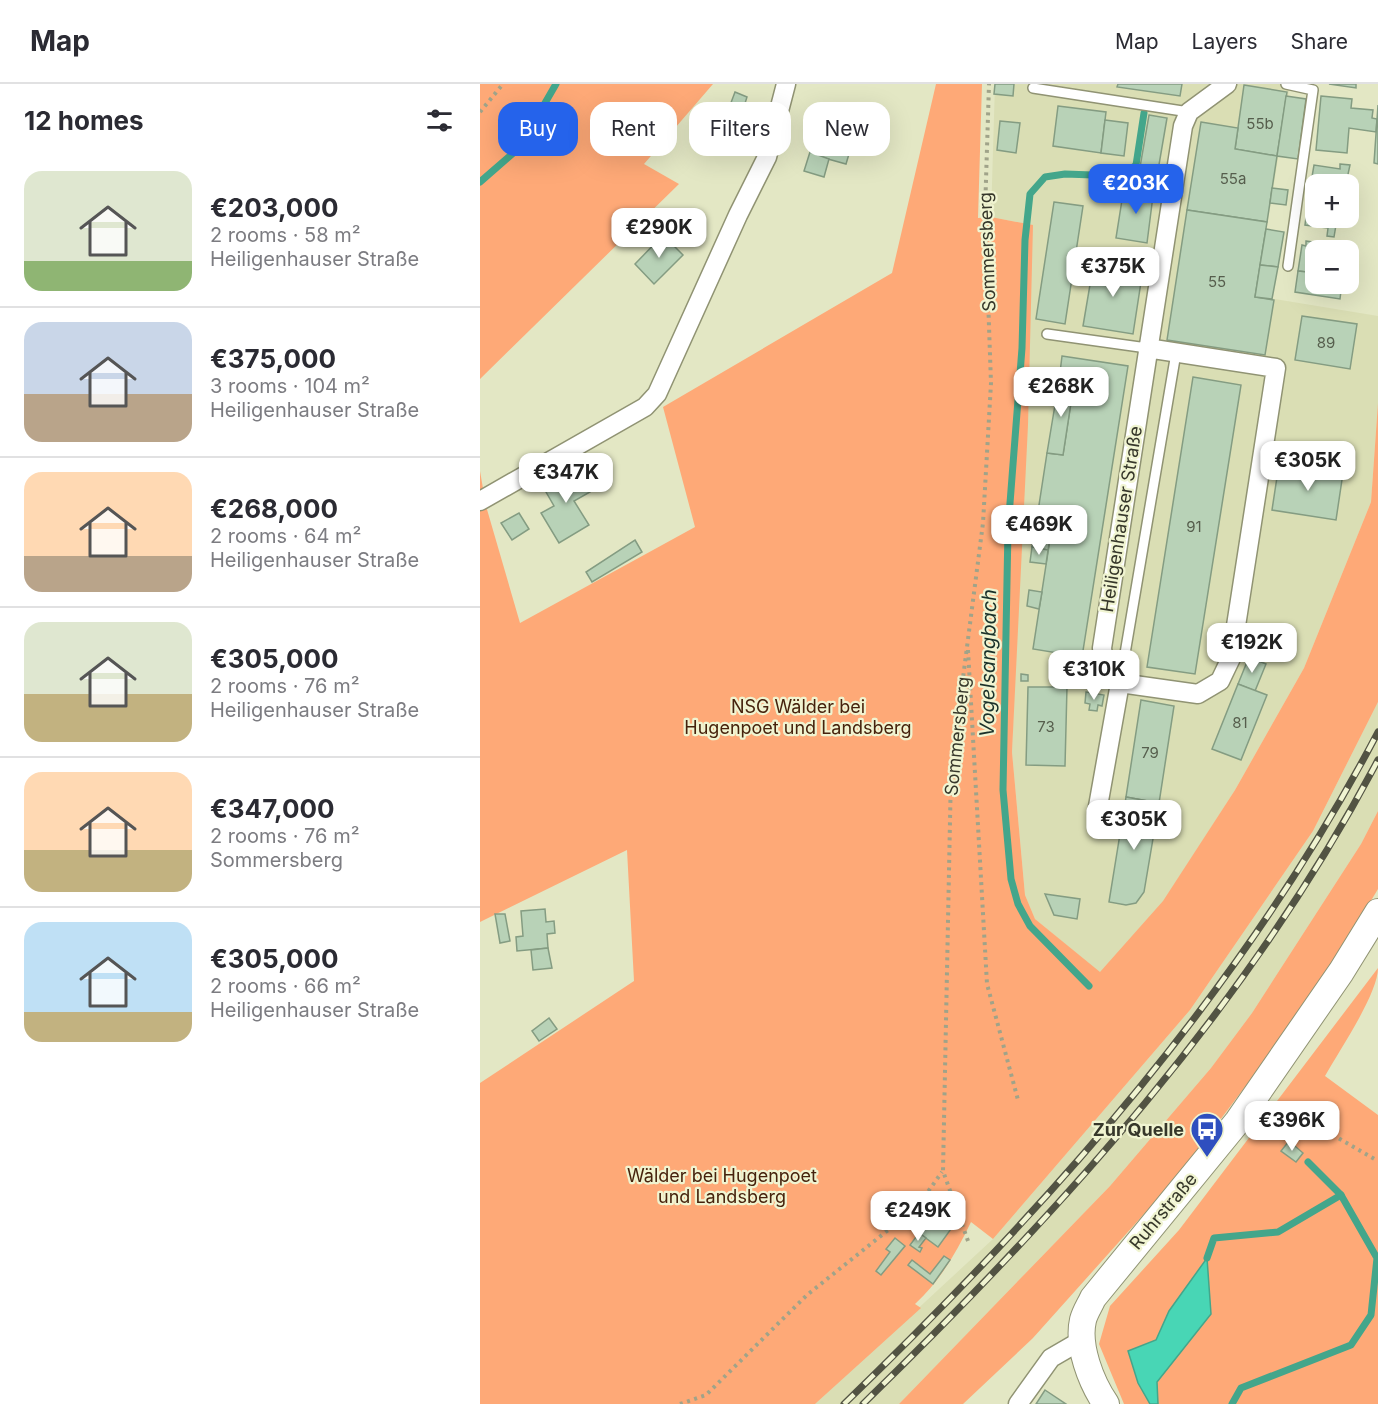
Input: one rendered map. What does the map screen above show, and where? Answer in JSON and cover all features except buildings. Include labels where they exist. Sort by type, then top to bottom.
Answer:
[{"type":"main road","name":"Ruhrstraße","points":[[1106,1404],[1088,1365],[1082,1341],[1083,1319],[1093,1298],[1238,1121],[1341,972],[1378,912]]},
{"type":"street","points":[[480,501],[645,407],[657,394],[767,157],[786,84]]},
{"type":"street","points":[[1190,112],[1227,84]]},
{"type":"street","name":"Heiligenhauser Straße","points":[[1120,683],[1105,671],[1102,648],[1183,126],[1190,112]]},
{"type":"street","points":[[1097,812],[1120,683],[1198,694],[1220,681],[1231,658],[1276,368],[1147,348]]},
{"type":"street","points":[[1018,1404],[1051,1358],[1082,1341]]},
{"type":"lane","points":[[1286,84],[1313,90],[1288,266]]},
{"type":"lane","points":[[1033,88],[1190,112]]},
{"type":"lane","points":[[1047,334],[1147,348]]},
{"type":"lane","points":[[1120,683],[1176,353]]},
{"type":"path","points":[[480,112],[503,84]]},
{"type":"path","name":"Sommersberg","points":[[968,1241],[943,1171],[951,771],[983,523],[991,383],[984,212],[989,84]]},
{"type":"path","points":[[967,640],[987,984],[1018,1100]]},
{"type":"path","points":[[1300,1116],[1378,1161]]},
{"type":"path","points":[[680,1404],[706,1395],[807,1295],[917,1207],[943,1171]]},
{"type":"shaded area","points":[[995,84],[1290,84],[1256,296],[1378,316],[1378,403],[1371,502],[1304,668],[1235,790],[1163,902],[1100,973],[1035,919],[1025,895],[1012,752],[1032,225],[991,217]]},
{"type":"shaded area","points":[[1378,702],[1378,811],[1361,844],[1252,1013],[1211,1068],[1110,1186],[899,1404],[815,1404],[993,1239],[1190,1010],[1313,831]]},
{"type":"green space","points":[[480,84],[713,84],[697,102],[689,102],[689,112],[677,126],[677,102],[590,102],[590,156],[651,156],[644,164],[679,184],[480,379]]},
{"type":"green space","name":"NSG Wälder bei Hugenpoet und Landsberg","points":[[936,84],[982,84],[978,218],[991,217],[1033,225],[1028,425],[1012,752],[1025,895],[1035,919],[1100,972],[1163,901],[1235,790],[1304,668],[1371,502],[1378,403],[1378,702],[1313,831],[1190,1010],[993,1239],[971,1222],[947,1266],[915,1304],[921,1308],[815,1404],[480,1404],[480,1083],[634,981],[627,850],[480,922],[480,471],[486,506],[520,623],[695,527],[663,407],[892,273]]},
{"type":"green space","points":[[1378,811],[1378,889],[1330,969],[1289,1028],[1178,1176],[1033,1338],[963,1404],[899,1404],[1110,1186],[1211,1068],[1252,1013],[1361,844]]},
{"type":"green space","points":[[1378,968],[1372,992],[1365,1007],[1325,1076],[1378,1115],[1378,1404],[1124,1404],[1099,1344],[1110,1306],[1179,1230]]},
{"type":"water","points":[[1207,1258],[1211,1314],[1157,1382],[1158,1404],[1150,1404],[1138,1383],[1128,1351],[1156,1340],[1169,1311]]},
{"type":"waterway","points":[[480,182],[519,148],[556,84]]},
{"type":"waterway","name":"Vogelsangbach","points":[[1089,986],[1030,926],[1018,904],[1011,879],[1003,790],[1008,529],[1022,348],[1025,240],[1030,194],[1045,177],[1065,174],[1121,176],[1136,165],[1144,113]]},
{"type":"waterway","name":"Vogelsangbach","points":[[1232,1404],[1241,1388],[1351,1345],[1371,1315],[1377,1258],[1341,1195],[1308,1162]]},
{"type":"waterway","points":[[1207,1258],[1214,1238],[1278,1232],[1341,1195]]},
{"type":"railway","points":[[844,1404],[996,1251],[1069,1171],[1138,1089],[1205,1004],[1267,917],[1325,826],[1378,732]]},
{"type":"railway","points":[[863,1404],[1008,1257],[1079,1180],[1146,1102],[1210,1021],[1271,937],[1327,850],[1378,760]]},
{"type":"place","name":"Zur Quelle","points":[[1207,1158]]},
{"type":"park label","name":"Wälder bei Hugenpoet und Landsberg","points":[[722,1185]]}]
